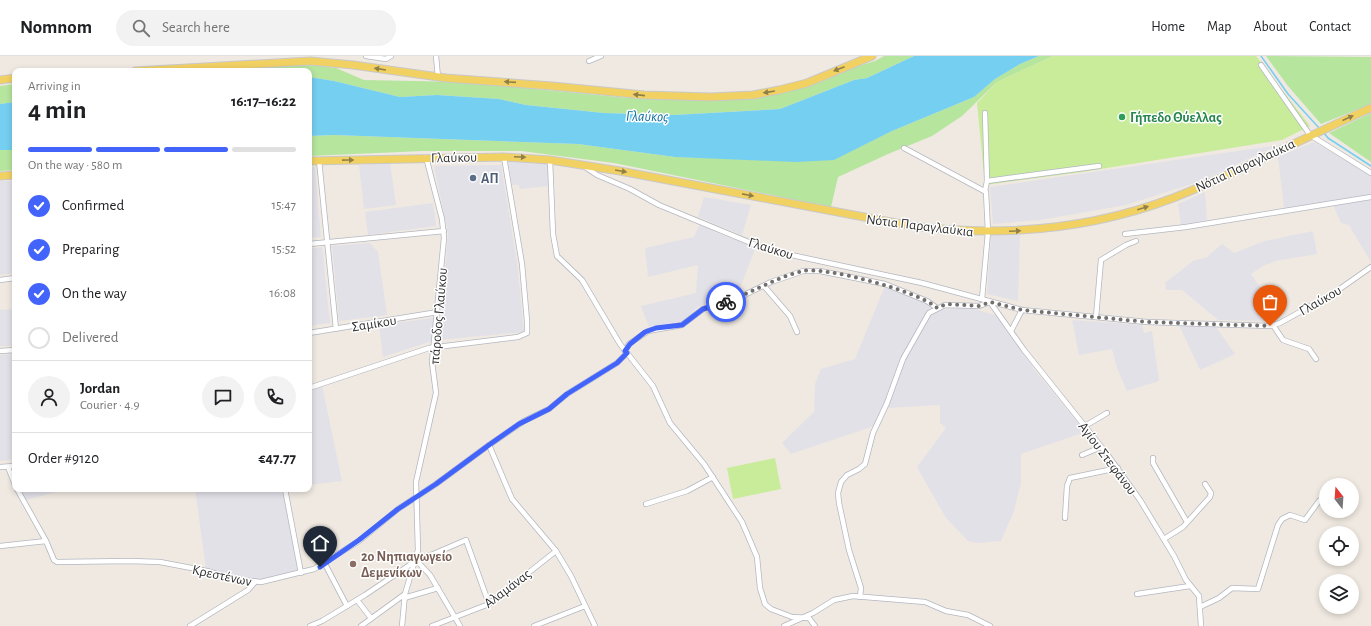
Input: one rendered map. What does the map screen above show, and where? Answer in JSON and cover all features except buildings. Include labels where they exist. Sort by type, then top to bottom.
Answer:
[{"type":"main road","points":[[188,68],[310,61],[353,65],[438,77],[545,85],[644,96],[704,97],[753,95],[806,83],[872,56]]},
{"type":"main road","points":[[0,80],[12,78]]},
{"type":"main road","name":"Νότια Παραγλαύκια","points":[[582,164],[877,221],[946,230],[988,232],[1030,230],[1055,227],[1132,211],[1173,198],[1371,108]]},
{"type":"main road","name":"Γλαύκου","points":[[312,161],[504,157],[582,164]]},
{"type":"main road","points":[[0,176],[12,175]]},
{"type":"street","points":[[366,56],[386,59],[391,56]]},
{"type":"street","points":[[436,56],[438,77]]},
{"type":"street","points":[[589,61],[601,56]]},
{"type":"street","points":[[1261,65],[1313,134],[1371,173]]},
{"type":"street","points":[[982,299],[988,232],[987,198],[985,191],[987,181],[985,113]]},
{"type":"street","points":[[904,148],[985,191]]},
{"type":"street","points":[[312,387],[434,347],[518,337],[527,333],[528,321],[522,264],[504,157]]},
{"type":"street","name":"πάροδος Γλαύκου","points":[[402,626],[405,596],[411,570],[416,560],[418,546],[415,498],[417,475],[436,393],[432,362],[438,312],[444,231],[426,158]]},
{"type":"street","points":[[319,160],[336,329]]},
{"type":"street","points":[[550,160],[553,234],[556,253],[560,260],[582,280],[626,352],[654,386],[670,423],[698,456],[742,522],[750,537],[758,560],[760,588],[765,604],[772,609],[792,617],[810,619],[815,626]]},
{"type":"street","name":"Γλαύκου","points":[[582,164],[597,175],[630,189],[659,205],[768,250],[922,283],[1022,310],[1147,322],[1273,325],[1334,293],[1371,267]]},
{"type":"street","points":[[987,181],[1099,166]]},
{"type":"street","points":[[1125,234],[1186,227],[1371,197]]},
{"type":"street","points":[[312,244],[444,231]]},
{"type":"street","points":[[1096,317],[1101,260],[1126,245],[1136,241]]},
{"type":"street","name":"Κρεστένων","points":[[46,541],[54,560],[57,562],[160,562],[207,571],[234,579],[255,582],[264,582],[301,573],[325,564],[363,538],[398,509],[519,424],[549,409],[567,394],[617,363],[632,342],[648,331],[682,325],[703,309],[740,297],[803,271],[820,271],[885,284],[927,301],[937,308]]},
{"type":"street","points":[[0,280],[12,278]]},
{"type":"street","points":[[764,286],[790,316],[797,332]]},
{"type":"street","points":[[860,597],[861,588],[849,550],[839,503],[840,485],[847,474],[859,469],[864,464],[873,433],[887,403],[903,359],[929,313],[947,304],[979,306],[990,302]]},
{"type":"street","name":"Αγίου Στεφάνου","points":[[990,302],[1024,350],[1118,468],[1140,500],[1190,586],[1199,596],[1201,626]]},
{"type":"street","points":[[1011,331],[1022,310]]},
{"type":"street","name":"Σαμίκου","points":[[312,333],[438,312]]},
{"type":"street","points":[[1273,325],[1283,340],[1309,349],[1316,360]]},
{"type":"street","points":[[0,351],[12,350]]},
{"type":"street","points":[[1085,426],[1107,413]]},
{"type":"street","points":[[489,445],[512,499],[556,551],[595,626]]},
{"type":"street","points":[[1082,455],[1101,447]]},
{"type":"street","points":[[1153,458],[1153,463],[1187,522]]},
{"type":"street","points":[[0,467],[12,466]]},
{"type":"street","points":[[8,467],[12,477]]},
{"type":"street","points":[[1065,518],[1067,486],[1070,478],[1118,468]]},
{"type":"street","points":[[646,504],[687,491],[713,477]]},
{"type":"street","points":[[1164,540],[1187,522],[1210,497],[1210,493],[1205,484]]},
{"type":"street","points":[[0,546],[46,541],[18,492]]},
{"type":"street","points":[[286,492],[301,573]]},
{"type":"street","points":[[1200,607],[1213,601],[1232,588],[1258,589],[1280,522],[1290,515],[1305,520],[1319,501]]},
{"type":"street","points":[[310,626],[322,621],[357,600],[416,560],[466,540],[489,604]]},
{"type":"street","name":"Αλαμάνας","points":[[432,626],[489,604],[556,551]]},
{"type":"street","points":[[416,560],[425,569],[438,588],[460,626]]},
{"type":"street","points":[[325,564],[347,606]]},
{"type":"street","points":[[190,626],[248,590],[255,582]]},
{"type":"street","points":[[1137,594],[1190,586]]},
{"type":"street","points":[[361,626],[405,596],[438,588]]},
{"type":"street","points":[[784,626],[836,599],[847,596],[925,602],[946,611],[968,615],[990,626]]},
{"type":"street","points":[[357,600],[371,618]]},
{"type":"street","points":[[534,626],[585,606]]},
{"type":"shaded area","points":[[1314,142],[1371,175],[1371,195],[1284,208],[1278,157]]},
{"type":"shaded area","points":[[1278,145],[1201,181],[1126,205],[1040,220],[993,224],[990,187]]},
{"type":"shaded area","points":[[508,158],[548,160],[549,186],[520,189],[519,185],[512,185]]},
{"type":"shaded area","points":[[390,162],[396,205],[364,209],[359,165]]},
{"type":"shaded area","points":[[501,165],[517,262],[524,332],[440,340],[448,233],[434,166]]},
{"type":"shaded area","points":[[312,167],[315,167],[321,237],[312,238]]},
{"type":"shaded area","points":[[0,181],[12,181],[12,273],[0,275]]},
{"type":"shaded area","points":[[1205,192],[1207,220],[1181,225],[1178,204]]},
{"type":"shaded area","points":[[704,197],[751,205],[742,235],[698,217]]},
{"type":"shaded area","points":[[1371,199],[1371,262],[1349,225],[1341,223],[1333,205]]},
{"type":"shaded area","points":[[433,203],[436,226],[368,235],[365,212]]},
{"type":"shaded area","points":[[700,224],[713,229],[714,232],[756,247],[741,285],[728,298],[698,307],[682,323],[649,327],[641,306],[696,293],[698,265],[648,277],[645,248],[694,237]]},
{"type":"shaded area","points":[[1313,231],[1317,254],[1275,261],[1261,267],[1251,274],[1281,318],[1275,321],[1218,320],[1182,290],[1166,290],[1165,283],[1193,261],[1207,257],[1222,244],[1234,253],[1265,241]]},
{"type":"shaded area","points":[[1020,234],[1018,301],[987,294],[991,235]]},
{"type":"shaded area","points":[[370,243],[378,252],[387,315],[339,321],[332,246]]},
{"type":"shaded area","points":[[322,247],[330,323],[312,326],[312,249]]},
{"type":"shaded area","points":[[885,286],[913,296],[931,306],[901,359],[887,400],[874,426],[791,454],[782,443],[814,412],[815,384],[821,369],[855,359]]},
{"type":"shaded area","points":[[960,307],[971,308],[998,316],[1034,369],[1085,432],[1021,454],[1021,482],[1014,511],[1001,541],[978,543],[968,541],[946,518],[917,467],[946,428],[940,423],[940,405],[888,408],[905,359],[931,312]]},
{"type":"shaded area","points":[[12,309],[12,346],[0,346],[0,310]]},
{"type":"shaded area","points":[[433,318],[432,341],[383,357],[379,325]]},
{"type":"shaded area","points":[[1072,320],[1142,325],[1144,333],[1152,331],[1159,381],[1127,391],[1117,368],[1112,349],[1079,355]]},
{"type":"shaded area","points":[[1179,325],[1216,327],[1235,354],[1200,370]]},
{"type":"shaded area","points":[[12,354],[12,459],[0,461],[0,355]]},
{"type":"shaded area","points":[[322,385],[342,481],[312,485],[312,388]]},
{"type":"shaded area","points":[[20,492],[56,492],[26,500]]},
{"type":"shaded area","points":[[195,492],[284,492],[298,572],[263,581],[241,579],[206,569]]},
{"type":"green space","points":[[884,56],[914,56],[867,78],[854,80],[780,109],[674,115],[604,113],[526,105],[499,99],[437,95],[400,97],[334,81],[312,77],[312,68],[258,68],[313,65],[336,68],[364,80],[463,82],[628,98],[702,99],[766,94],[875,61]]},
{"type":"green space","points":[[1039,56],[1053,56],[997,82],[962,116],[932,136],[838,177],[831,207],[614,163],[521,151],[423,151],[312,156],[312,136],[334,135],[578,144],[675,157],[833,160],[892,131],[974,97],[995,79],[1020,64]]},
{"type":"green space","points":[[1053,56],[1256,56],[1310,126],[1282,140],[1082,172],[985,185],[977,103],[997,82]]},
{"type":"green space","points":[[1266,56],[1371,57],[1371,104],[1321,124],[1288,86]]},
{"type":"green space","points":[[12,84],[12,102],[0,104],[0,86]]},
{"type":"green space","points":[[1371,113],[1371,162],[1329,133]]},
{"type":"green space","points":[[0,150],[12,150],[12,170],[0,171]]},
{"type":"green space","points":[[775,458],[781,489],[733,499],[727,468]]},
{"type":"water","name":"Γλαύκος","points":[[914,56],[1039,56],[1020,64],[995,79],[974,97],[892,131],[834,160],[796,162],[675,157],[578,144],[334,135],[312,136],[312,77],[334,81],[400,97],[437,95],[499,99],[526,105],[604,113],[674,115],[780,109],[854,80],[867,78]]},
{"type":"water","points":[[12,102],[12,150],[0,150],[0,104]]},
{"type":"waterway","points":[[1261,56],[1288,94],[1320,129]]},
{"type":"waterway","points":[[1324,133],[1328,138],[1371,166]]},
{"type":"way so far","points":[[726,302],[791,274],[809,270],[845,275],[869,282],[885,284],[927,301],[935,305],[937,308],[947,304],[982,306],[990,302],[1022,310],[1042,310],[1147,322],[1270,326]]},
{"type":"place","name":"Γήπεδο Θύελλας","points":[[1122,117]]},
{"type":"place","name":"ΑΠ","points":[[473,178]]},
{"type":"place","name":"2ο Νηπιαγωγείο Δεμενίκων","points":[[353,564]]},
{"type":"route","points":[[320,567],[372,531],[398,509],[429,489],[519,424],[554,406],[576,387],[617,363],[627,353],[625,351],[628,345],[642,334],[656,328],[682,325],[703,309],[726,302]]}]
